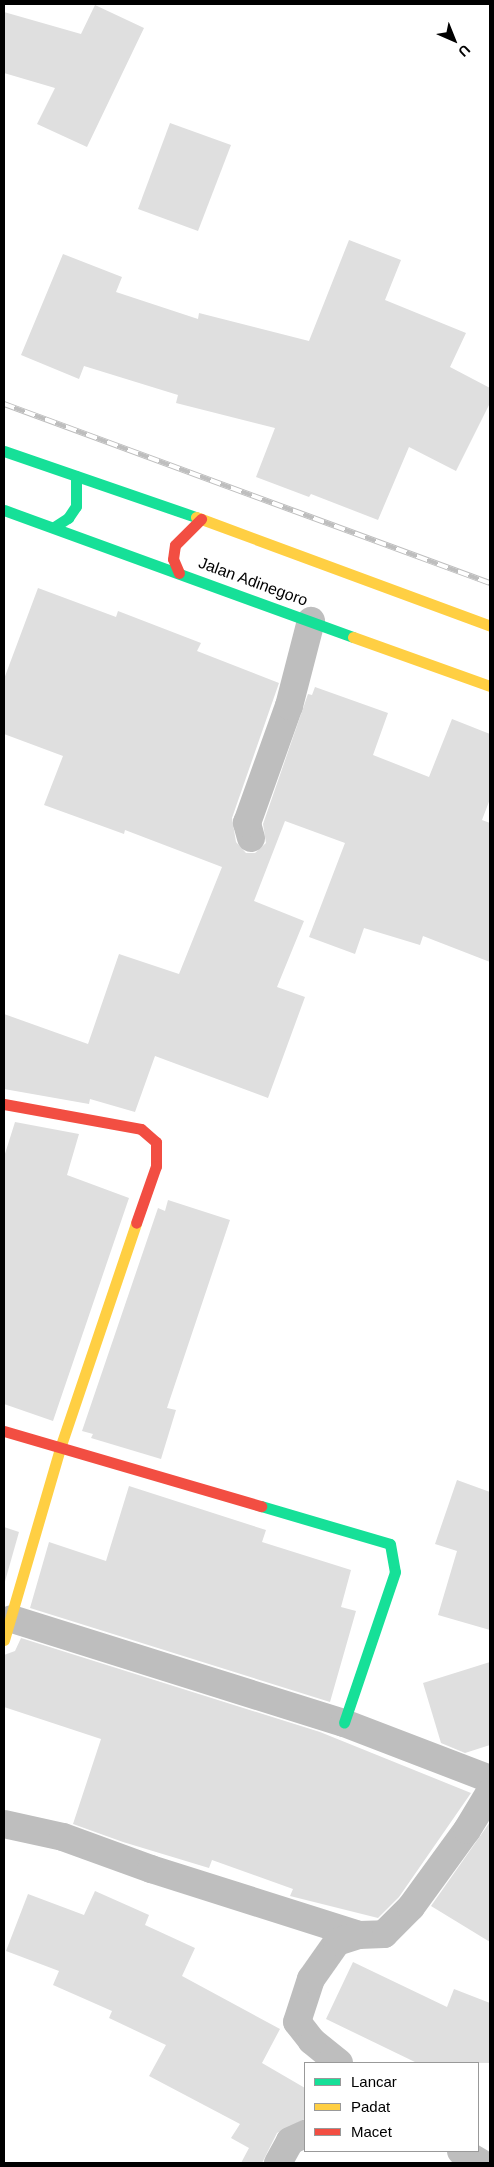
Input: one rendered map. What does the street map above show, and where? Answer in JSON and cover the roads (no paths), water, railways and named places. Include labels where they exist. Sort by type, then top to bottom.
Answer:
[{"type":"main road","points":[[4,451],[201,519],[490,626]]},
{"type":"main road","points":[[54,527],[68,518],[76,506],[76,476]]},
{"type":"main road","name":"Jalan Adinegoro","points":[[4,510],[490,686]]},
{"type":"main road","points":[[179,573],[173,559],[175,544],[201,519]]},
{"type":"main road","points":[[4,1106],[141,1129],[156,1142],[156,1166],[60,1448],[8,1630]]},
{"type":"main road","points":[[4,1431],[390,1544],[395,1572],[344,1723]]},
{"type":"street","points":[[251,838],[247,823],[289,706],[311,621]]},
{"type":"street","points":[[8,1630],[344,1723],[490,1779]]},
{"type":"street","points":[[338,2062],[312,2042],[297,2022],[311,1979],[337,1942],[359,1935],[384,1934],[411,1906],[467,1830],[490,1792]]},
{"type":"street","points":[[4,1824],[63,1837],[151,1869],[359,1935]]},
{"type":"street","points":[[278,2163],[290,2141],[304,2134]]},
{"type":"street","points":[[463,2152],[481,2163]]},
{"type":"railway","points":[[4,404],[490,583]]}]
